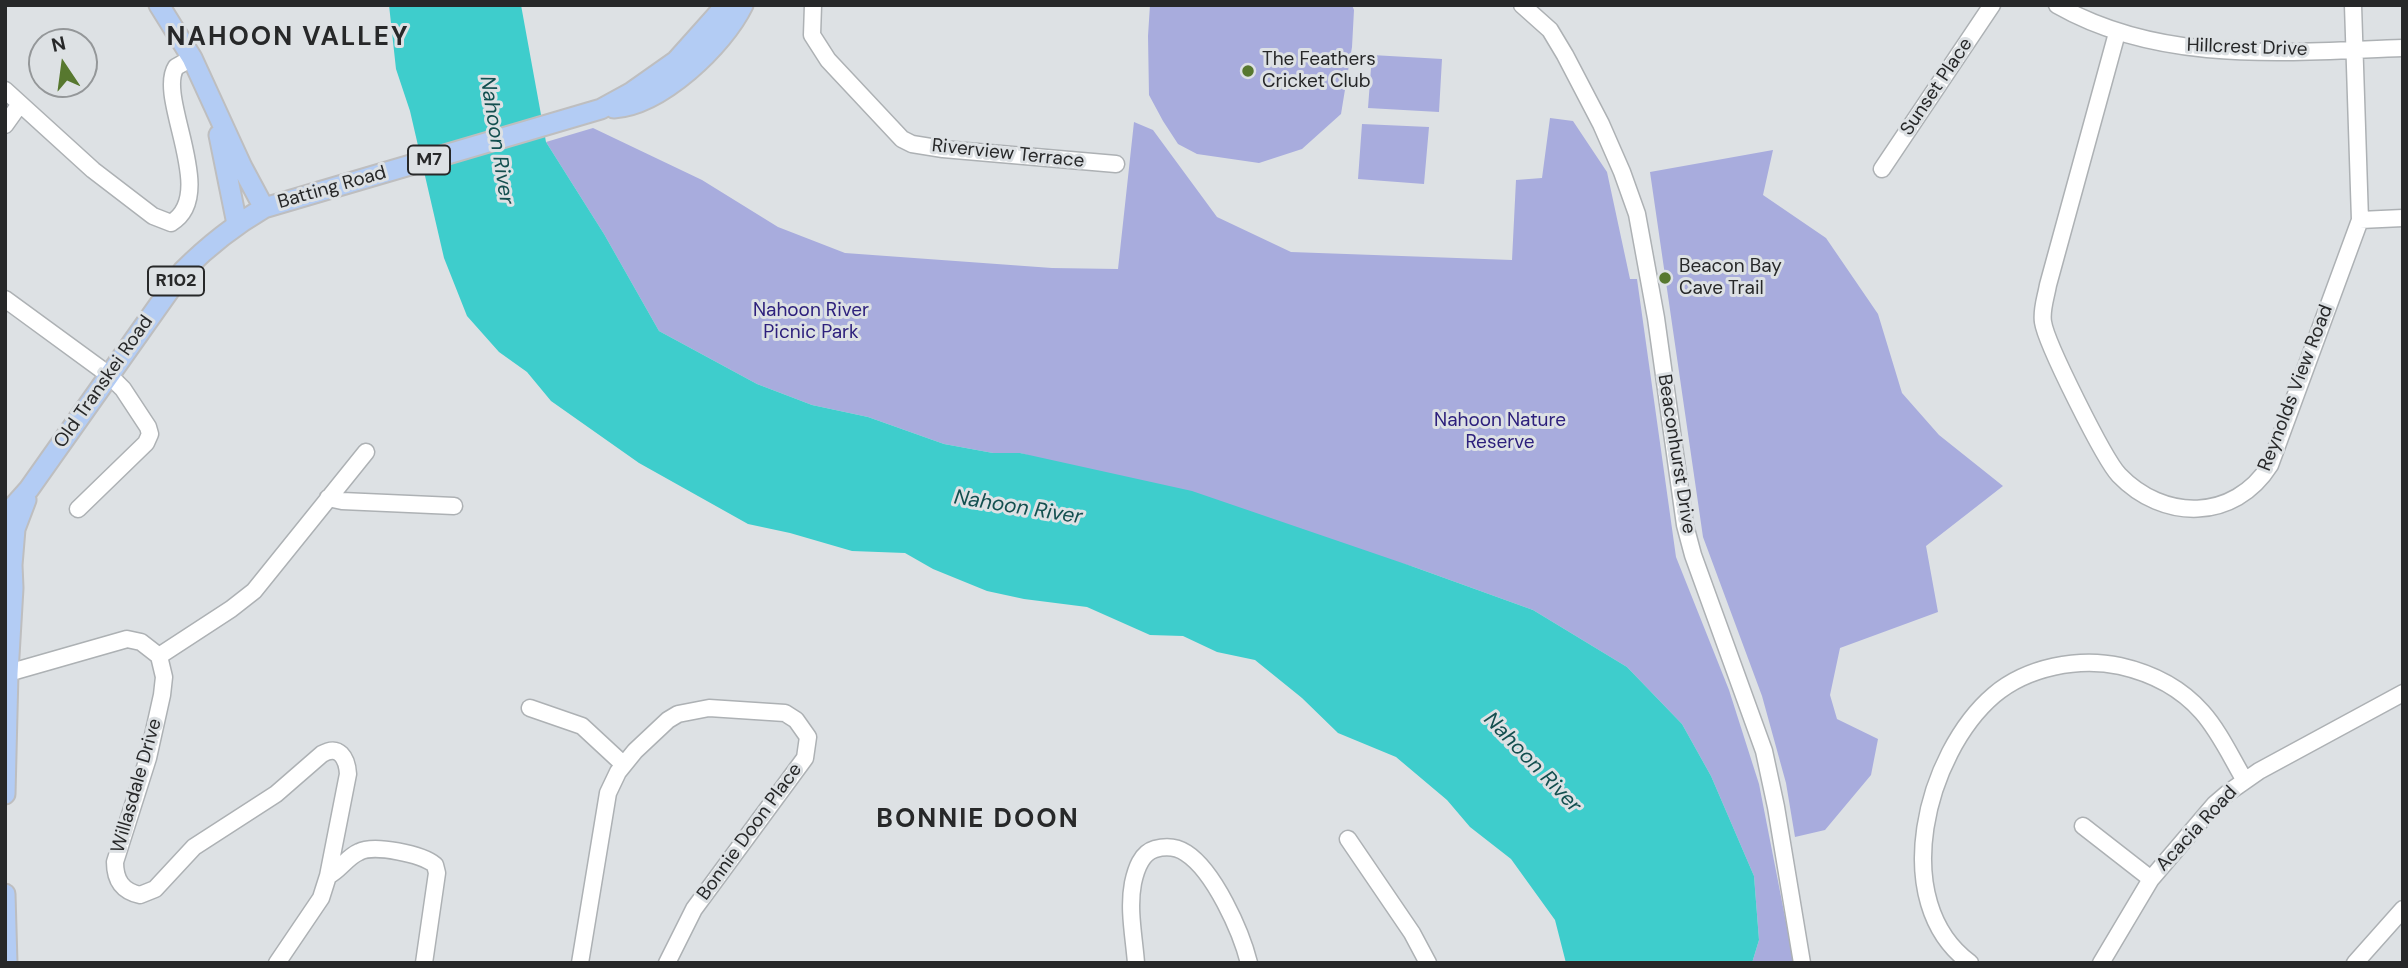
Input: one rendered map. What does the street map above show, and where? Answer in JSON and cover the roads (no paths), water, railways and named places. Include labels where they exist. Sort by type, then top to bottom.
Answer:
[{"type":"main road","points":[[159,5],[192,58],[264,208]]},
{"type":"main road","name":"Batting Road","points":[[264,208],[601,109],[632,92],[676,61],[726,5]]},
{"type":"main road","name":"Batting Road","points":[[601,109],[628,107],[676,81],[721,37],[743,5]]},
{"type":"main road","points":[[213,103],[237,223]]},
{"type":"main road","name":"Old Transkei Road","points":[[5,516],[29,489],[183,271],[212,242],[237,223],[264,208]]},
{"type":"main road","points":[[5,794],[13,588],[9,559],[15,529],[29,489]]},
{"type":"main road","points":[[5,594],[11,617]]},
{"type":"main road","points":[[5,894],[7,963]]},
{"type":"street","name":"Riverview Terrace","points":[[813,5],[812,35],[828,60],[902,139],[912,144],[943,149],[1116,164]]},
{"type":"street","name":"Beaconhurst Drive","points":[[1522,5],[1550,30],[1566,55],[1601,124],[1637,214],[1656,318],[1685,525],[1693,555],[1764,751],[1802,963]]},
{"type":"street","name":"Sunset Place","points":[[1882,169],[1992,5]]},
{"type":"street","name":"Hillcrest Drive","points":[[2057,5],[2117,33],[2174,45],[2225,51],[2403,48]]},
{"type":"street","name":"Reynolds View Road","points":[[2117,33],[2051,274],[2042,319],[2048,340],[2117,473],[2148,498],[2170,506],[2198,509],[2226,503],[2261,479],[2277,446],[2360,220],[2353,5]]},
{"type":"street","points":[[5,90],[60,142],[113,185],[163,221],[171,223],[182,214],[187,202],[188,169],[170,81],[176,67],[192,58]]},
{"type":"street","points":[[5,125],[20,104]]},
{"type":"street","points":[[2360,220],[2403,218]]},
{"type":"street","points":[[5,299],[109,374],[123,389],[148,427],[149,438],[141,449],[78,509]]},
{"type":"street","points":[[8,673],[127,639],[141,642],[159,656],[254,591],[366,452]]},
{"type":"street","points":[[328,498],[342,501],[454,506]]},
{"type":"street","name":"Willasdale Drive","points":[[159,656],[164,677],[162,695],[148,758],[116,857],[116,873],[120,884],[129,892],[140,894],[155,889],[194,847],[276,794],[322,754],[332,750],[339,751],[345,757],[348,774],[328,876]]},
{"type":"street","points":[[1970,963],[1951,945],[1930,910],[1922,871],[1922,851],[1929,814],[1943,769],[1963,732],[1996,693],[2023,677],[2057,666],[2077,663],[2108,663],[2151,675],[2179,691],[2203,713],[2244,779]]},
{"type":"street","name":"Acacia Road","points":[[2101,963],[2151,879],[2215,804],[2244,779],[2403,693]]},
{"type":"street","points":[[530,708],[583,726],[623,764]]},
{"type":"street","name":"Bonnie Doon Place","points":[[580,963],[608,793],[623,764],[668,720],[678,714],[709,708],[785,713],[796,720],[808,737],[804,758],[694,909],[667,963]]},
{"type":"street","points":[[2083,827],[2151,879]]},
{"type":"street","points":[[1348,839],[1412,933],[1428,963]]},
{"type":"street","points":[[1136,963],[1132,898],[1135,874],[1143,856],[1149,851],[1170,847],[1185,852],[1206,872],[1230,915],[1249,963]]},
{"type":"street","points":[[277,963],[321,898],[328,876],[338,871],[360,851],[370,849],[398,852],[429,860],[435,865],[437,873],[424,963]]},
{"type":"street","points":[[2355,963],[2403,909]]},
{"type":"water","name":"Nahoon River","points":[[389,5],[521,5],[546,142],[604,234],[659,331],[757,384],[812,405],[868,417],[944,444],[993,453],[1020,453],[1192,491],[1533,610],[1627,667],[1682,724],[1711,776],[1754,876],[1759,940],[1752,963],[1566,963],[1555,920],[1511,859],[1470,827],[1447,800],[1396,757],[1338,733],[1302,698],[1255,660],[1217,652],[1183,636],[1150,635],[1087,607],[987,591],[933,569],[905,553],[852,551],[748,524],[639,463],[551,401],[527,372],[499,352],[467,316],[444,258],[410,111],[396,69]]},
{"type":"place","name":"The Feathers Cricket Club","points":[[1248,71]]},
{"type":"place","name":"Beacon Bay Cave Trail","points":[[1665,278]]},
{"type":"district","name":"NAHOON VALLEY","points":[[288,38]]},
{"type":"district","name":"BONNIE DOON","points":[[978,820]]},
{"type":"park label","name":"Nahoon River Picnic Park","points":[[811,322]]},
{"type":"park label","name":"Nahoon Nature Reserve","points":[[1500,432]]}]
